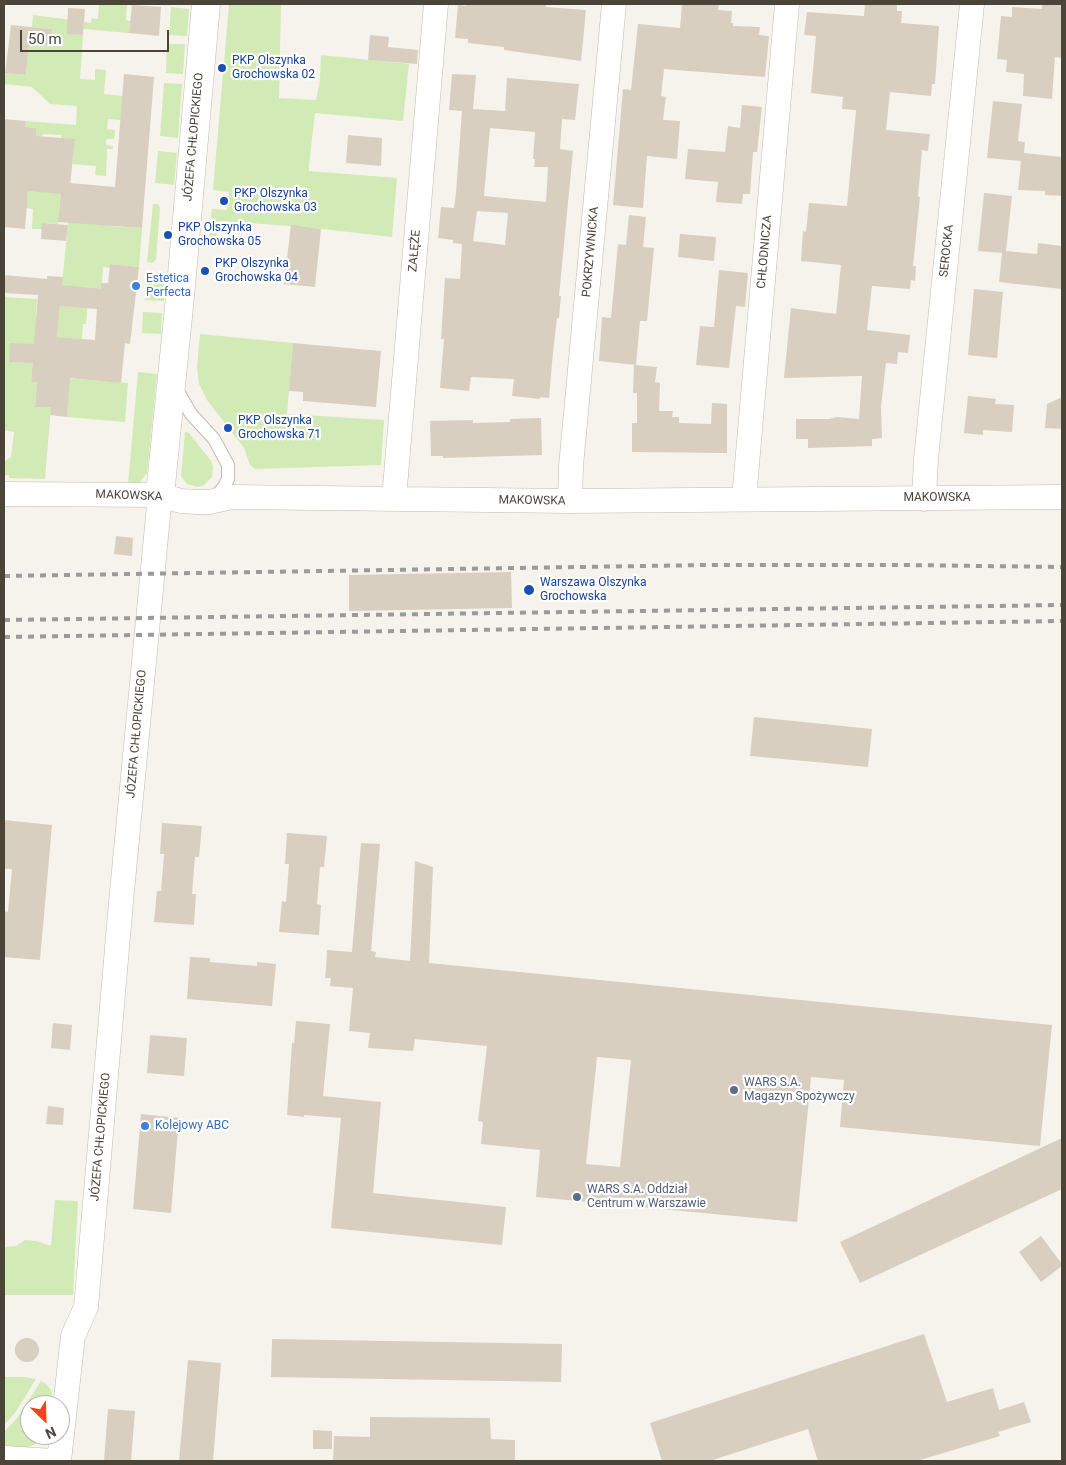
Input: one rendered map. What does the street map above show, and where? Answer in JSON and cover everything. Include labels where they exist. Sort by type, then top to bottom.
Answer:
[{"type":"street","name":"JÓZEFA CHŁOPICKIEGO","points":[[59,1461],[73,1336],[86,1307],[122,892],[173,370],[206,4]]},
{"type":"street","name":"ZAŁĘŻE","points":[[394,499],[436,4]]},
{"type":"street","name":"POKRZYWNICKA","points":[[570,501],[571,466],[614,4]]},
{"type":"street","name":"CHŁODNICZA","points":[[744,499],[787,4]]},
{"type":"street","name":"SEROCKA","points":[[924,499],[926,459],[972,4]]},
{"type":"street","name":"MAKOWSKA","points":[[4,494],[160,495],[181,501],[209,502],[232,497],[570,501],[1062,497]]},
{"type":"street","points":[[4,1458],[54,1461]]},
{"type":"lane","points":[[173,370],[176,389],[182,400],[191,414],[214,439],[228,464],[228,479],[224,487],[209,502]]},
{"type":"green space","points":[[99,4],[127,4],[126,20],[130,21],[129,33],[83,29],[84,22],[91,23],[92,18],[98,19]]},
{"type":"green space","points":[[229,4],[281,4],[279,98],[316,100],[320,80],[321,55],[409,64],[403,121],[315,113],[309,165],[309,171],[397,178],[392,237],[305,227],[219,221],[216,239],[209,237],[212,209],[227,210],[229,192],[213,190]]},
{"type":"green space","points":[[171,7],[189,9],[187,36],[169,35]]},
{"type":"green space","points":[[33,15],[79,21],[78,34],[83,35],[80,79],[95,80],[95,69],[106,70],[104,94],[123,96],[121,120],[108,119],[107,129],[115,130],[114,139],[106,139],[106,145],[113,146],[113,149],[107,149],[106,176],[95,175],[96,166],[72,164],[75,139],[61,138],[61,135],[44,134],[32,143],[35,138],[36,128],[25,127],[26,121],[76,125],[77,106],[50,104],[32,87],[4,84],[5,73],[26,75],[29,43],[50,46],[52,29],[32,27]]},
{"type":"green space","points":[[167,44],[185,44],[183,74],[166,73]]},
{"type":"green space","points":[[164,83],[182,84],[178,138],[160,136]]},
{"type":"green space","points":[[45,137],[56,138],[59,163],[72,164],[69,203],[60,202],[58,224],[43,223],[42,229],[32,229],[33,209],[25,208],[28,191],[55,193],[34,158],[4,155],[4,150],[25,152]]},
{"type":"green space","points":[[158,151],[177,153],[174,185],[155,183]]},
{"type":"green space","points":[[153,204],[158,204],[160,208],[156,260],[152,263],[147,262]]},
{"type":"green space","points":[[108,215],[108,226],[142,228],[139,267],[111,264],[110,268],[103,267],[101,293],[62,285],[68,222]]},
{"type":"green space","points":[[146,279],[165,280],[164,301],[145,300]]},
{"type":"green space","points":[[4,297],[37,299],[36,316],[44,317],[31,382],[37,382],[35,406],[51,407],[45,479],[9,478],[9,475],[4,475],[4,462],[11,457],[14,432],[4,430]]},
{"type":"green space","points":[[88,302],[86,324],[83,324],[82,339],[57,337],[60,306]]},
{"type":"green space","points":[[143,312],[162,313],[161,334],[142,333]]},
{"type":"green space","points":[[200,334],[293,343],[287,414],[384,420],[381,465],[255,469],[250,465],[244,448],[207,400],[199,384],[197,367]]},
{"type":"green space","points":[[138,372],[157,374],[147,473],[139,483],[128,484]]},
{"type":"green space","points":[[65,378],[128,383],[125,422],[67,417]]},
{"type":"green space","points":[[185,432],[189,433],[213,466],[212,477],[204,485],[198,487],[187,484],[181,476]]},
{"type":"green space","points":[[55,1200],[78,1201],[73,1295],[4,1295],[4,1247],[16,1246],[25,1240],[51,1246]]},
{"type":"green space","points":[[4,1377],[36,1379],[26,1395],[20,1395],[20,1405],[4,1425]]},
{"type":"green space","points":[[41,1381],[51,1390],[52,1395],[32,1395]]},
{"type":"green space","points":[[20,1413],[20,1445],[33,1445],[23,1448],[4,1447],[4,1432]]},
{"type":"building","points":[[466,4],[546,4],[546,7],[586,10],[581,61],[504,50],[504,47],[468,43],[468,39],[455,38],[458,5],[466,6]]},
{"type":"building","points":[[682,4],[719,4],[718,10],[732,11],[731,23],[733,23],[733,26],[760,27],[759,35],[769,36],[765,77],[664,69],[661,96],[666,97],[663,120],[680,121],[677,159],[647,156],[643,208],[613,205],[623,89],[631,90],[638,24],[680,28]]},
{"type":"building","points":[[865,4],[897,4],[897,11],[902,11],[901,23],[939,26],[935,84],[932,84],[931,96],[890,92],[886,130],[930,134],[928,151],[922,150],[918,197],[920,197],[913,266],[916,266],[915,281],[911,280],[910,289],[872,286],[867,330],[910,335],[908,353],[898,352],[897,364],[886,363],[881,407],[882,438],[872,439],[872,446],[808,448],[808,439],[796,439],[796,419],[829,419],[837,417],[859,419],[862,376],[784,378],[791,308],[836,314],[841,265],[801,261],[803,231],[806,232],[809,203],[847,206],[856,110],[842,109],[843,97],[811,93],[816,36],[804,35],[807,12],[864,16]]},
{"type":"building","points":[[1042,4],[1062,5],[1062,58],[1055,57],[1052,99],[1023,96],[1024,74],[1006,72],[1007,60],[997,59],[1001,16],[1012,17],[1012,7],[1042,9]]},
{"type":"building","points":[[132,5],[161,7],[159,36],[129,33]]},
{"type":"building","points":[[68,8],[85,9],[83,35],[67,34]]},
{"type":"building","points":[[11,25],[52,29],[50,46],[29,43],[26,75],[5,73]]},
{"type":"building","points":[[370,35],[389,37],[388,47],[418,50],[417,64],[368,60]]},
{"type":"building","points":[[124,74],[154,77],[142,228],[58,222],[61,194],[28,191],[25,229],[4,227],[4,119],[26,121],[25,127],[36,128],[36,136],[75,139],[70,183],[115,187]]},
{"type":"building","points":[[452,74],[476,75],[473,109],[505,111],[507,78],[579,84],[575,120],[562,119],[560,149],[573,151],[559,296],[561,296],[559,318],[557,318],[549,398],[512,396],[514,379],[471,377],[469,391],[440,388],[444,339],[441,339],[445,278],[460,279],[462,244],[453,243],[453,240],[438,238],[441,207],[454,208],[456,193],[462,111],[449,110]],"holes":[[[490,128],[535,132],[534,167],[548,167],[546,202],[484,196]],[[477,211],[508,213],[505,245],[473,241]]]},
{"type":"building","points":[[993,101],[1022,104],[1018,141],[1025,142],[1024,153],[1062,157],[1062,196],[1045,195],[1045,191],[1018,190],[1021,161],[987,158]]},
{"type":"building","points":[[742,105],[762,107],[757,152],[753,152],[750,194],[743,194],[742,204],[716,202],[718,182],[685,179],[688,149],[725,152],[728,126],[740,128]]},
{"type":"building","points":[[348,135],[382,138],[381,166],[346,163]]},
{"type":"building","points":[[984,193],[1012,196],[1006,251],[1037,254],[1038,243],[1062,246],[1062,289],[999,282],[1002,253],[978,251]]},
{"type":"building","points":[[629,215],[646,217],[643,247],[654,248],[647,321],[640,321],[636,365],[599,361],[602,317],[611,318],[618,244],[626,245]]},
{"type":"building","points":[[42,223],[68,225],[66,241],[41,239]]},
{"type":"building","points":[[291,225],[321,229],[315,287],[284,284]]},
{"type":"building","points":[[680,234],[716,237],[714,261],[678,257]]},
{"type":"building","points":[[110,264],[139,267],[130,344],[125,343],[121,383],[70,378],[67,417],[50,415],[51,407],[35,407],[37,382],[31,382],[33,363],[9,362],[10,343],[34,344],[38,295],[4,293],[4,275],[47,279],[47,276],[63,277],[62,285],[101,289],[101,283],[108,283]],"holes":[[[60,306],[97,309],[95,340],[57,337]]]},
{"type":"building","points":[[719,270],[748,273],[745,307],[736,306],[729,368],[696,365],[700,326],[714,327]]},
{"type":"building","points":[[974,289],[1003,292],[997,358],[968,355]]},
{"type":"building","points":[[293,343],[381,351],[376,407],[303,401],[303,392],[289,391]]},
{"type":"building","points":[[634,365],[657,367],[655,382],[660,383],[659,411],[673,411],[672,417],[679,417],[679,423],[711,424],[712,403],[727,404],[727,453],[632,452],[632,423],[637,423],[637,393],[633,393]]},
{"type":"building","points":[[968,396],[996,399],[995,404],[1014,405],[1012,432],[983,430],[983,435],[964,433]]},
{"type":"building","points":[[1062,397],[1062,429],[1045,428],[1047,404]]},
{"type":"building","points":[[541,418],[542,455],[443,458],[443,456],[431,456],[430,421],[473,420],[473,423],[510,422],[510,419]]},
{"type":"building","points":[[116,536],[133,538],[132,556],[114,554]]},
{"type":"building","points":[[511,572],[512,608],[349,611],[349,575]]},
{"type":"building","points":[[754,717],[872,729],[868,767],[750,756]]},
{"type":"building","points":[[4,820],[52,825],[40,960],[4,957],[4,911],[8,912],[12,869],[4,869]]},
{"type":"building","points":[[162,823],[202,826],[199,857],[195,857],[192,894],[196,894],[194,925],[154,922],[157,891],[161,891],[164,854],[160,854]]},
{"type":"building","points":[[287,833],[327,836],[324,867],[320,867],[317,904],[321,905],[319,935],[279,932],[282,901],[286,902],[289,864],[285,864]]},
{"type":"building","points":[[361,843],[380,844],[371,951],[376,952],[375,957],[410,961],[415,861],[433,867],[429,963],[1052,1025],[1040,1146],[840,1127],[844,1080],[811,1077],[797,1222],[536,1197],[540,1150],[481,1144],[483,1122],[478,1121],[487,1046],[415,1039],[413,1051],[368,1048],[370,1033],[349,1031],[353,988],[330,986],[331,978],[325,978],[327,950],[352,952]],"holes":[[[597,1057],[631,1060],[620,1167],[586,1164]]]},
{"type":"building","points":[[190,957],[210,958],[210,962],[257,966],[257,962],[276,964],[272,1006],[187,999]]},
{"type":"building","points":[[296,1021],[330,1024],[323,1096],[381,1102],[373,1193],[506,1207],[502,1245],[331,1228],[341,1118],[287,1115],[292,1043],[294,1043]]},
{"type":"building","points":[[53,1023],[72,1025],[70,1050],[51,1048]]},
{"type":"building","points":[[150,1035],[187,1038],[184,1076],[147,1073]]},
{"type":"building","points":[[48,1106],[64,1108],[63,1125],[46,1124]]},
{"type":"building","points":[[141,1114],[179,1118],[171,1213],[133,1209]]},
{"type":"building","points":[[1062,1138],[1062,1189],[860,1283],[840,1242]]},
{"type":"building","points":[[1041,1236],[1062,1266],[1041,1282],[1019,1252]]},
{"type":"building","points":[[924,1334],[947,1402],[993,1388],[999,1410],[1024,1402],[1031,1422],[998,1432],[1000,1436],[917,1461],[818,1461],[808,1429],[710,1461],[662,1461],[650,1423]]},
{"type":"building","points":[[27,1338],[32,1339],[38,1345],[38,1355],[32,1361],[27,1362],[22,1361],[16,1355],[15,1350],[16,1345],[22,1339]]},
{"type":"building","points":[[272,1339],[562,1344],[561,1382],[271,1377]]},
{"type":"building","points":[[188,1360],[221,1363],[213,1461],[179,1461]]},
{"type":"building","points":[[108,1409],[135,1411],[131,1461],[104,1461]]},
{"type":"building","points":[[370,1417],[490,1418],[491,1439],[515,1440],[515,1461],[333,1461],[334,1436],[370,1437]]},
{"type":"building","points":[[313,1430],[332,1431],[332,1449],[313,1449]]},
{"type":"railway","points":[[4,576],[706,565],[1062,567]]},
{"type":"railway","points":[[4,620],[1062,605]]},
{"type":"railway","points":[[4,637],[1062,621]]},
{"type":"place","name":"PKP Olszynka Grochowska 02","points":[[222,68]]},
{"type":"place","name":"PKP Olszynka Grochowska 03","points":[[224,201]]},
{"type":"place","name":"PKP Olszynka Grochowska 05","points":[[168,235]]},
{"type":"place","name":"PKP Olszynka Grochowska 04","points":[[205,271]]},
{"type":"place","name":"Estetica Perfecta","points":[[136,286]]},
{"type":"place","name":"PKP Olszynka Grochowska 71","points":[[228,428]]},
{"type":"place","name":"Warszawa Olszynka Grochowska","points":[[529,590]]},
{"type":"place","name":"WARS S.A. Magazyn Spożywczy","points":[[734,1090]]},
{"type":"place","name":"Kolejowy ABC","points":[[145,1126]]},
{"type":"place","name":"WARS S.A. Oddział Centrum w Warszawie","points":[[577,1197]]}]
